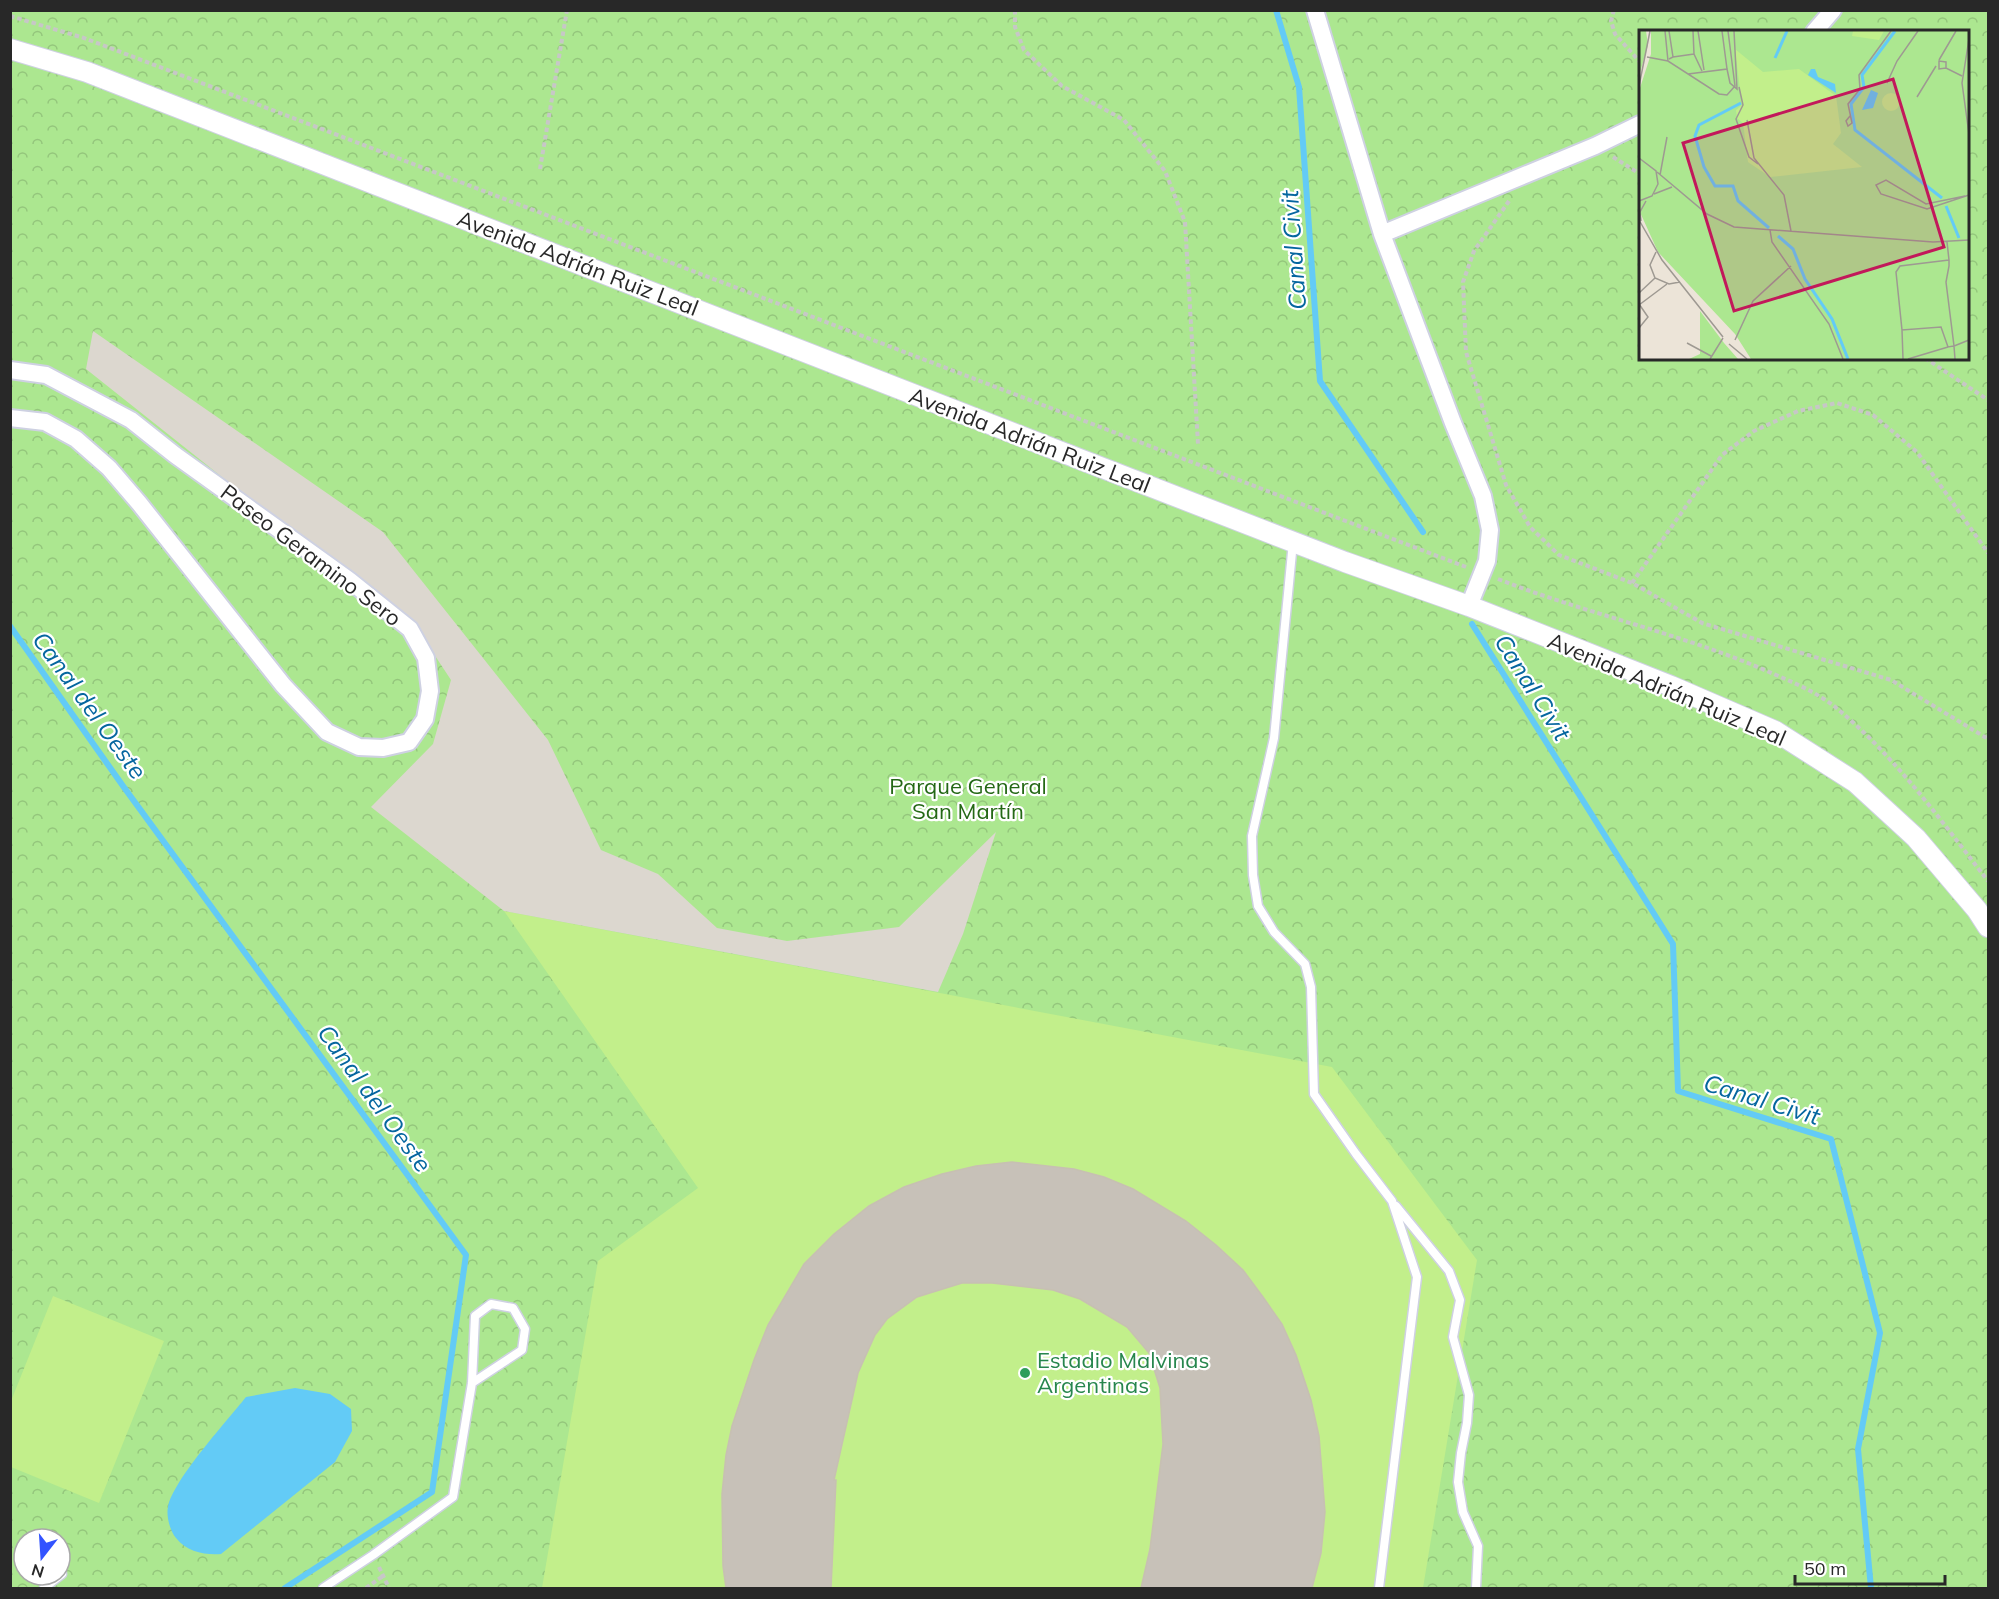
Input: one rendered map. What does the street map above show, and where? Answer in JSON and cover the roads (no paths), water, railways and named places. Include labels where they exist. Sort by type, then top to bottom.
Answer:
[{"type":"street","points":[[1315,10],[1382,234],[1483,496],[1490,530],[1487,561],[1469,606]]},
{"type":"street","points":[[1816,30],[1833,10]]},
{"type":"street","name":"Avenida Adrián Ruiz Leal","points":[[10,49],[87,72],[1293,542],[1469,606],[1671,686],[1775,732],[1855,782],[1916,838],[1989,927]]},
{"type":"street","points":[[1382,234],[1595,146],[1639,125]]},
{"type":"street","name":"Paseo Geramino Sero","points":[[10,370],[46,375],[131,420],[175,455],[381,604],[410,630],[426,658],[430,691],[425,719],[409,742],[383,748],[359,747],[327,732],[283,685],[109,468],[76,439],[45,422],[10,418]]},
{"type":"lane","points":[[1293,542],[1274,738],[1252,836],[1253,875],[1258,906],[1274,932],[1305,964],[1311,987],[1314,1094],[1356,1155],[1449,1270],[1460,1300],[1453,1337],[1469,1395],[1458,1482],[1463,1512],[1478,1546],[1476,1588]]},
{"type":"lane","points":[[1379,1588],[1417,1278],[1392,1201]]},
{"type":"lane","points":[[323,1588],[374,1555],[453,1497],[472,1383],[475,1316],[491,1304],[513,1308],[525,1329],[522,1350],[472,1383]]},
{"type":"water","points":[[295,1388],[330,1394],[351,1409],[352,1431],[335,1462],[221,1554],[202,1553],[185,1547],[172,1531],[168,1519],[168,1507],[190,1467],[246,1397]]},
{"type":"waterway","name":"Canal Civit","points":[[1276,10],[1299,87],[1320,381],[1423,532]]},
{"type":"waterway","name":"Canal Civit","points":[[1472,624],[1673,944],[1678,1091],[1831,1139],[1880,1333],[1858,1449],[1871,1588]]},
{"type":"waterway","name":"Canal del Oeste","points":[[10,626],[123,786],[466,1255],[432,1492],[285,1588]]},
{"type":"place","name":"Estadio Malvinas Argentinas","points":[[1025,1373]]},
{"type":"park label","name":"Parque General San Martín","points":[[968,798]]}]
